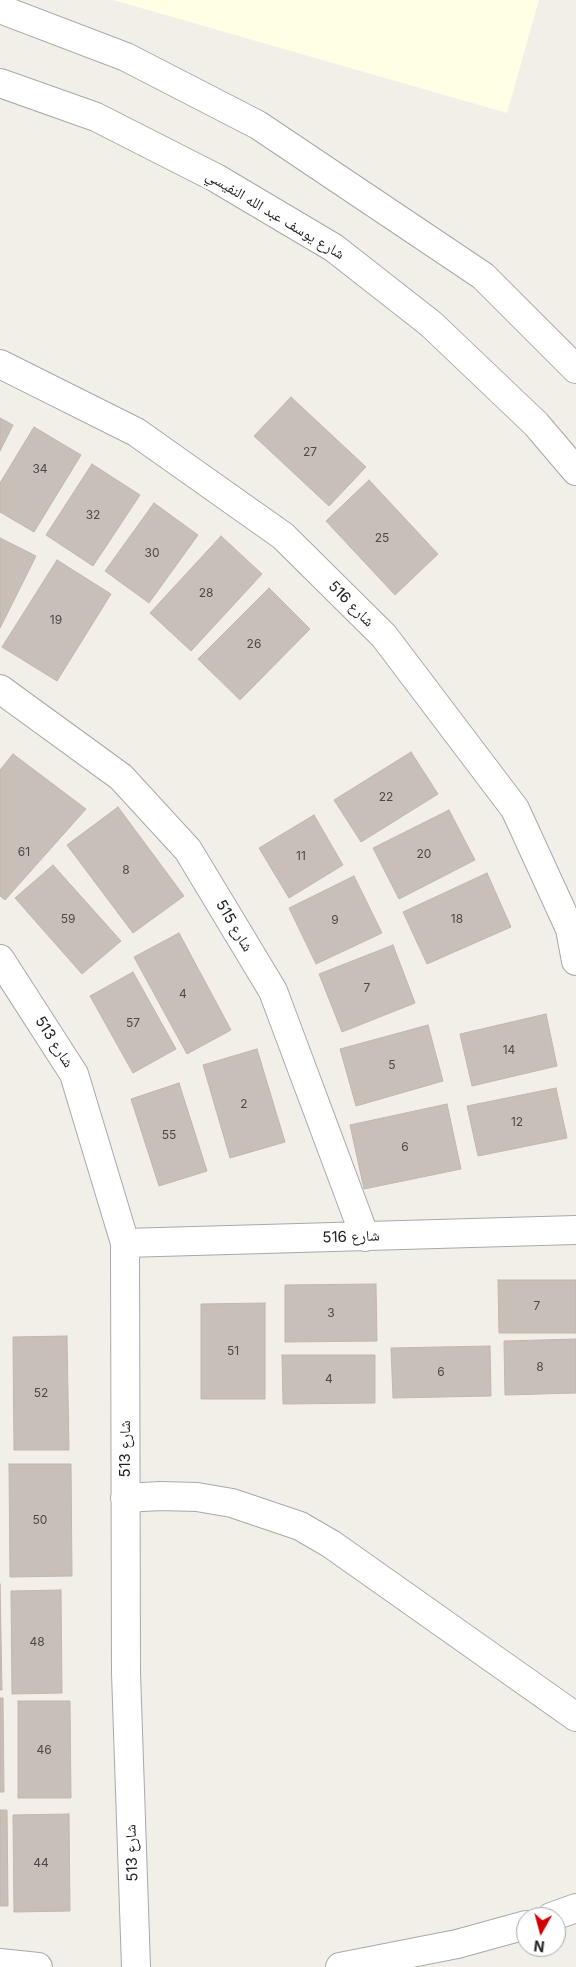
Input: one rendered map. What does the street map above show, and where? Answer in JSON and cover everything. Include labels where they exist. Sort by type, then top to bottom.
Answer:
[{"type":"street","points":[[0,9],[126,58],[258,125],[483,276],[576,369]]},
{"type":"street","name":"شارع يوسف عبد الله النفيسي","points":[[0,82],[96,117],[216,178],[334,248],[431,324],[536,424],[576,470]]},
{"type":"street","name":"شارع 516","points":[[0,364],[136,432],[258,518],[283,536],[384,636],[515,810],[570,929],[576,961]]},
{"type":"street","name":"شارع 515","points":[[0,689],[121,777],[188,850],[273,991],[365,1236]]},
{"type":"street","name":"شارع 513","points":[[0,960],[74,1074],[125,1243],[126,1673],[136,1967]]},
{"type":"street","name":"شارع 516","points":[[125,1243],[576,1230]]},
{"type":"street","points":[[125,1498],[197,1497],[232,1503],[300,1526],[331,1544],[576,1717]]},
{"type":"street","points":[[340,1967],[457,1944],[516,1928]]},
{"type":"street","points":[[0,1962],[38,1967]]},
{"type":"shaded area","points":[[113,0],[539,0],[507,113]]},
{"type":"building","points":[[291,397],[366,467],[329,506],[254,436]]},
{"type":"building","points":[[0,418],[13,425],[0,451]]},
{"type":"building","points":[[34,427],[81,455],[34,532],[0,512],[0,483]]},
{"type":"building","points":[[92,464],[140,495],[93,566],[46,535]]},
{"type":"building","points":[[369,480],[438,554],[395,595],[326,521]]},
{"type":"building","points":[[154,503],[198,535],[149,603],[105,571]]},
{"type":"building","points":[[221,536],[262,574],[191,651],[150,613]]},
{"type":"building","points":[[0,538],[36,556],[0,628]]},
{"type":"building","points":[[57,560],[111,594],[57,681],[2,647]]},
{"type":"building","points":[[269,588],[310,629],[240,700],[198,659]]},
{"type":"building","points":[[411,752],[438,794],[361,842],[334,800]]},
{"type":"building","points":[[13,754],[86,809],[5,900],[0,896],[0,770]]},
{"type":"building","points":[[118,807],[184,896],[133,933],[67,845]]},
{"type":"building","points":[[449,810],[475,860],[399,899],[373,848]]},
{"type":"building","points":[[314,815],[343,865],[289,898],[259,848]]},
{"type":"building","points":[[53,865],[121,941],[82,974],[15,898]]},
{"type":"building","points":[[487,873],[511,927],[427,964],[403,912]]},
{"type":"building","points":[[354,876],[382,933],[316,964],[289,908]]},
{"type":"building","points":[[179,933],[231,1030],[187,1054],[134,957]]},
{"type":"building","points":[[393,945],[415,1003],[342,1032],[319,974]]},
{"type":"building","points":[[133,972],[176,1049],[133,1073],[90,996]]},
{"type":"building","points":[[546,1014],[557,1066],[472,1086],[460,1034]]},
{"type":"building","points":[[428,1025],[443,1081],[356,1106],[340,1049]]},
{"type":"building","points":[[257,1049],[285,1142],[230,1158],[203,1065]]},
{"type":"building","points":[[179,1083],[207,1171],[159,1186],[131,1099]]},
{"type":"building","points":[[556,1088],[567,1138],[478,1156],[467,1106]]},
{"type":"building","points":[[447,1104],[461,1169],[364,1189],[350,1125]]},
{"type":"building","points":[[498,1280],[576,1280],[576,1333],[499,1333]]},
{"type":"building","points":[[376,1284],[377,1341],[285,1342],[285,1285]]},
{"type":"building","points":[[265,1303],[265,1399],[201,1399],[201,1304]]},
{"type":"building","points":[[67,1336],[69,1450],[14,1450],[13,1337]]},
{"type":"building","points":[[576,1339],[576,1393],[505,1395],[504,1341]]},
{"type":"building","points":[[490,1346],[491,1396],[393,1398],[391,1348]]},
{"type":"building","points":[[282,1355],[375,1355],[375,1403],[283,1404]]},
{"type":"building","points":[[9,1464],[71,1464],[72,1576],[10,1577]]},
{"type":"building","points":[[0,1584],[2,1690],[0,1690]]},
{"type":"building","points":[[61,1590],[62,1693],[12,1694],[11,1591]]},
{"type":"building","points":[[0,1698],[3,1698],[4,1792],[0,1792]]},
{"type":"building","points":[[18,1701],[70,1701],[71,1798],[18,1798]]},
{"type":"building","points":[[0,1810],[7,1810],[8,1906],[0,1906]]},
{"type":"building","points":[[69,1814],[70,1911],[14,1912],[13,1815]]}]
